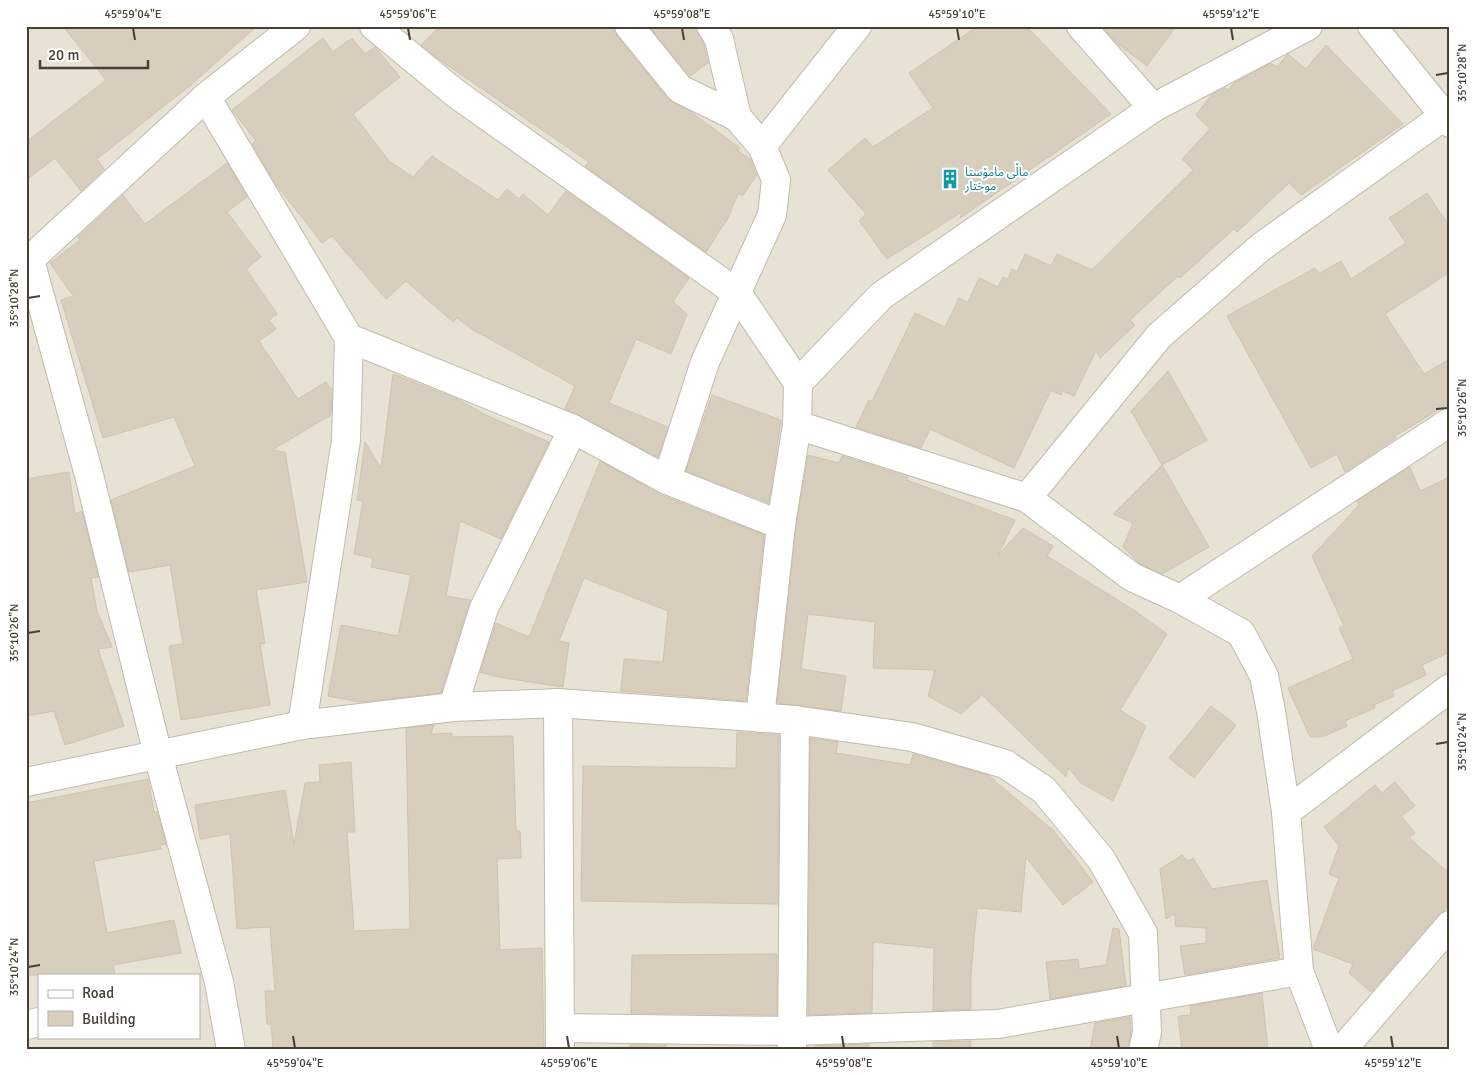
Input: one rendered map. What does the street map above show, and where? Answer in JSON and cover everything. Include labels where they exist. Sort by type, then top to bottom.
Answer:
[{"type":"street","points":[[374,26],[454,93],[737,293],[798,383],[797,424],[780,525],[760,718]]},
{"type":"street","points":[[629,26],[680,88],[737,117],[762,146],[776,180],[772,215],[705,362],[667,480]]},
{"type":"street","points":[[711,26],[719,40],[737,117]]},
{"type":"street","points":[[762,146],[857,26]]},
{"type":"street","points":[[1081,26],[1153,108]]},
{"type":"street","points":[[798,383],[881,296],[1153,108],[1308,26]]},
{"type":"street","points":[[1027,498],[1159,336],[1261,247],[1447,119],[1372,26]]},
{"type":"street","points":[[231,1050],[209,984],[158,754],[88,475],[28,262],[206,97],[294,27]]},
{"type":"street","points":[[206,97],[349,338],[346,440],[302,725]]},
{"type":"street","points":[[349,338],[573,429],[667,480],[780,525]]},
{"type":"street","points":[[1180,599],[1450,422]]},
{"type":"street","points":[[797,424],[1027,498],[1132,577],[1180,599],[1241,633],[1264,676],[1286,812],[1300,971],[1329,1050]]},
{"type":"street","points":[[453,707],[484,608],[573,429]]},
{"type":"street","points":[[1286,812],[1450,688]]},
{"type":"street","points":[[26,782],[302,725],[453,707],[558,703],[794,720],[921,740],[1005,764],[1044,790],[1101,858],[1143,933],[1147,998],[1147,1032],[1144,1050]]},
{"type":"street","points":[[558,703],[560,1039],[792,1040],[998,1024],[1300,971]]},
{"type":"street","points":[[792,1040],[794,720]]},
{"type":"street","points":[[1342,1050],[1450,925]]},
{"type":"shaded area","points":[[26,26],[1450,26],[1450,1050],[26,1050]]},
{"type":"building","points":[[63,26],[257,26],[192,84],[97,159],[104,169],[81,191],[55,158],[26,180],[26,142],[106,80]]},
{"type":"building","points":[[440,26],[614,26],[617,36],[668,99],[691,112],[740,148],[738,151],[750,159],[757,175],[743,195],[738,194],[728,218],[706,252],[585,166],[589,162],[421,45]]},
{"type":"building","points":[[649,26],[695,26],[704,45],[708,63],[690,76]]},
{"type":"building","points":[[978,26],[1026,26],[1111,114],[960,218],[962,212],[887,259],[859,221],[866,214],[828,170],[865,138],[873,147],[933,108],[909,73]]},
{"type":"building","points":[[1102,26],[1176,26],[1147,66],[1118,44]]},
{"type":"building","points":[[323,38],[333,52],[352,38],[365,54],[375,47],[400,77],[353,114],[389,161],[413,177],[432,156],[498,200],[507,189],[519,199],[523,194],[548,215],[566,191],[689,278],[673,302],[687,314],[671,354],[636,339],[609,403],[668,427],[658,457],[565,409],[575,386],[475,331],[457,318],[453,322],[406,281],[386,299],[332,236],[322,243],[275,183],[252,144],[256,141],[232,110]]},
{"type":"building","points":[[1326,45],[1403,124],[1301,195],[1289,183],[1237,232],[1234,229],[1180,278],[1178,276],[1130,320],[1135,325],[1100,358],[1096,351],[1074,396],[1063,391],[1061,395],[1051,390],[1014,468],[930,429],[921,448],[856,427],[869,400],[872,401],[915,313],[945,327],[959,298],[968,302],[979,278],[998,287],[1003,277],[1008,279],[1012,269],[1017,272],[1025,254],[1051,266],[1057,254],[1092,270],[1193,170],[1182,159],[1210,129],[1196,115],[1212,94],[1225,88],[1228,90],[1234,83],[1271,63],[1277,67],[1288,54],[1306,69]]},
{"type":"building","points":[[227,163],[247,197],[227,212],[261,257],[246,269],[277,314],[269,320],[276,329],[259,341],[298,399],[326,382],[332,390],[331,415],[272,450],[285,452],[307,582],[256,590],[265,643],[260,644],[270,705],[181,720],[169,646],[183,644],[170,565],[129,572],[111,500],[195,466],[174,417],[103,438],[61,300],[73,296],[50,263],[80,240],[78,237],[123,195],[145,224]]},
{"type":"building","points":[[1427,193],[1450,227],[1450,272],[1385,314],[1424,374],[1450,359],[1450,403],[1395,436],[1396,438],[1345,472],[1337,454],[1311,468],[1227,316],[1315,268],[1319,274],[1341,261],[1351,279],[1406,243],[1389,218]]},
{"type":"building","points":[[1168,371],[1207,440],[1162,465],[1131,411]]},
{"type":"building","points":[[393,374],[457,399],[488,416],[549,442],[501,539],[460,521],[446,596],[470,600],[441,693],[361,702],[328,696],[341,625],[398,636],[411,575],[371,567],[373,558],[354,554],[363,501],[357,500],[365,442],[381,468]]},
{"type":"building","points":[[712,395],[781,420],[769,503],[686,471]]},
{"type":"building","points":[[808,455],[839,463],[842,456],[908,477],[907,480],[1015,520],[998,555],[1023,528],[1053,546],[1047,556],[1132,609],[1167,634],[1120,710],[1146,726],[1113,801],[1081,783],[1068,768],[1066,777],[982,695],[961,714],[928,696],[935,670],[873,668],[875,622],[808,614],[801,669],[846,676],[841,711],[777,703],[796,527]]},
{"type":"building","points":[[600,461],[661,495],[764,535],[746,701],[621,691],[624,659],[663,662],[668,611],[584,578],[559,641],[569,643],[563,687],[498,677],[480,672],[496,623],[529,637]]},
{"type":"building","points":[[1162,465],[1209,547],[1162,574],[1140,564],[1123,547],[1133,523],[1113,514]]},
{"type":"building","points":[[1410,467],[1420,491],[1450,477],[1450,652],[1422,665],[1426,675],[1392,691],[1394,696],[1374,705],[1375,708],[1345,721],[1347,726],[1322,737],[1310,737],[1288,688],[1353,659],[1339,628],[1344,626],[1312,556],[1359,505],[1357,501]]},
{"type":"building","points":[[69,472],[75,514],[82,511],[98,577],[91,578],[97,611],[112,647],[98,649],[124,726],[65,745],[54,711],[26,716],[26,479]]},
{"type":"building","points":[[1211,706],[1236,725],[1194,778],[1169,758]]},
{"type":"building","points":[[434,725],[431,734],[452,733],[452,737],[513,736],[516,831],[520,831],[521,858],[497,859],[500,950],[542,948],[544,1049],[273,1050],[271,1024],[267,1024],[265,991],[275,991],[270,927],[237,929],[230,834],[200,839],[195,805],[285,790],[294,844],[305,783],[320,782],[319,765],[351,762],[355,832],[347,832],[354,931],[410,929],[406,728]]},
{"type":"building","points":[[737,732],[779,735],[778,904],[581,901],[583,766],[736,768]]},
{"type":"building","points":[[810,738],[838,742],[836,753],[910,765],[913,754],[988,775],[1054,831],[1093,882],[1063,905],[1026,857],[1021,912],[977,908],[971,974],[971,1009],[933,1011],[934,948],[873,942],[872,1013],[808,1015]]},
{"type":"building","points":[[148,779],[154,812],[157,812],[166,844],[160,845],[161,849],[94,861],[107,933],[174,920],[181,953],[113,965],[115,974],[29,975],[26,962],[26,803]]},
{"type":"building","points":[[1395,782],[1415,806],[1401,816],[1415,833],[1409,838],[1450,874],[1450,904],[1371,992],[1349,973],[1353,964],[1313,949],[1339,878],[1329,874],[1339,846],[1324,827],[1375,785],[1382,793]]},
{"type":"building","points":[[1182,855],[1188,861],[1193,858],[1212,889],[1267,880],[1280,958],[1185,975],[1180,946],[1206,943],[1206,928],[1176,926],[1174,914],[1166,919],[1160,869]]},
{"type":"building","points":[[1113,928],[1119,929],[1126,986],[1050,999],[1046,962],[1078,959],[1079,969],[1106,965]]},
{"type":"building","points":[[777,954],[777,1015],[631,1013],[632,955]]},
{"type":"building","points":[[1262,993],[1268,1050],[1182,1050],[1178,1016],[1191,1015],[1190,1006]]},
{"type":"building","points":[[1130,1017],[1131,1031],[1128,1050],[1090,1050],[1095,1023]]},
{"type":"building","points":[[971,1041],[971,1050],[933,1050],[933,1042]]},
{"type":"building","points":[[869,1044],[869,1050],[815,1050],[815,1046]]},
{"type":"building","points":[[630,1045],[666,1045],[666,1050],[630,1050]]},
{"type":"place","name":"ماڵى مامۆستا موختار","points":[[950,179]]}]
